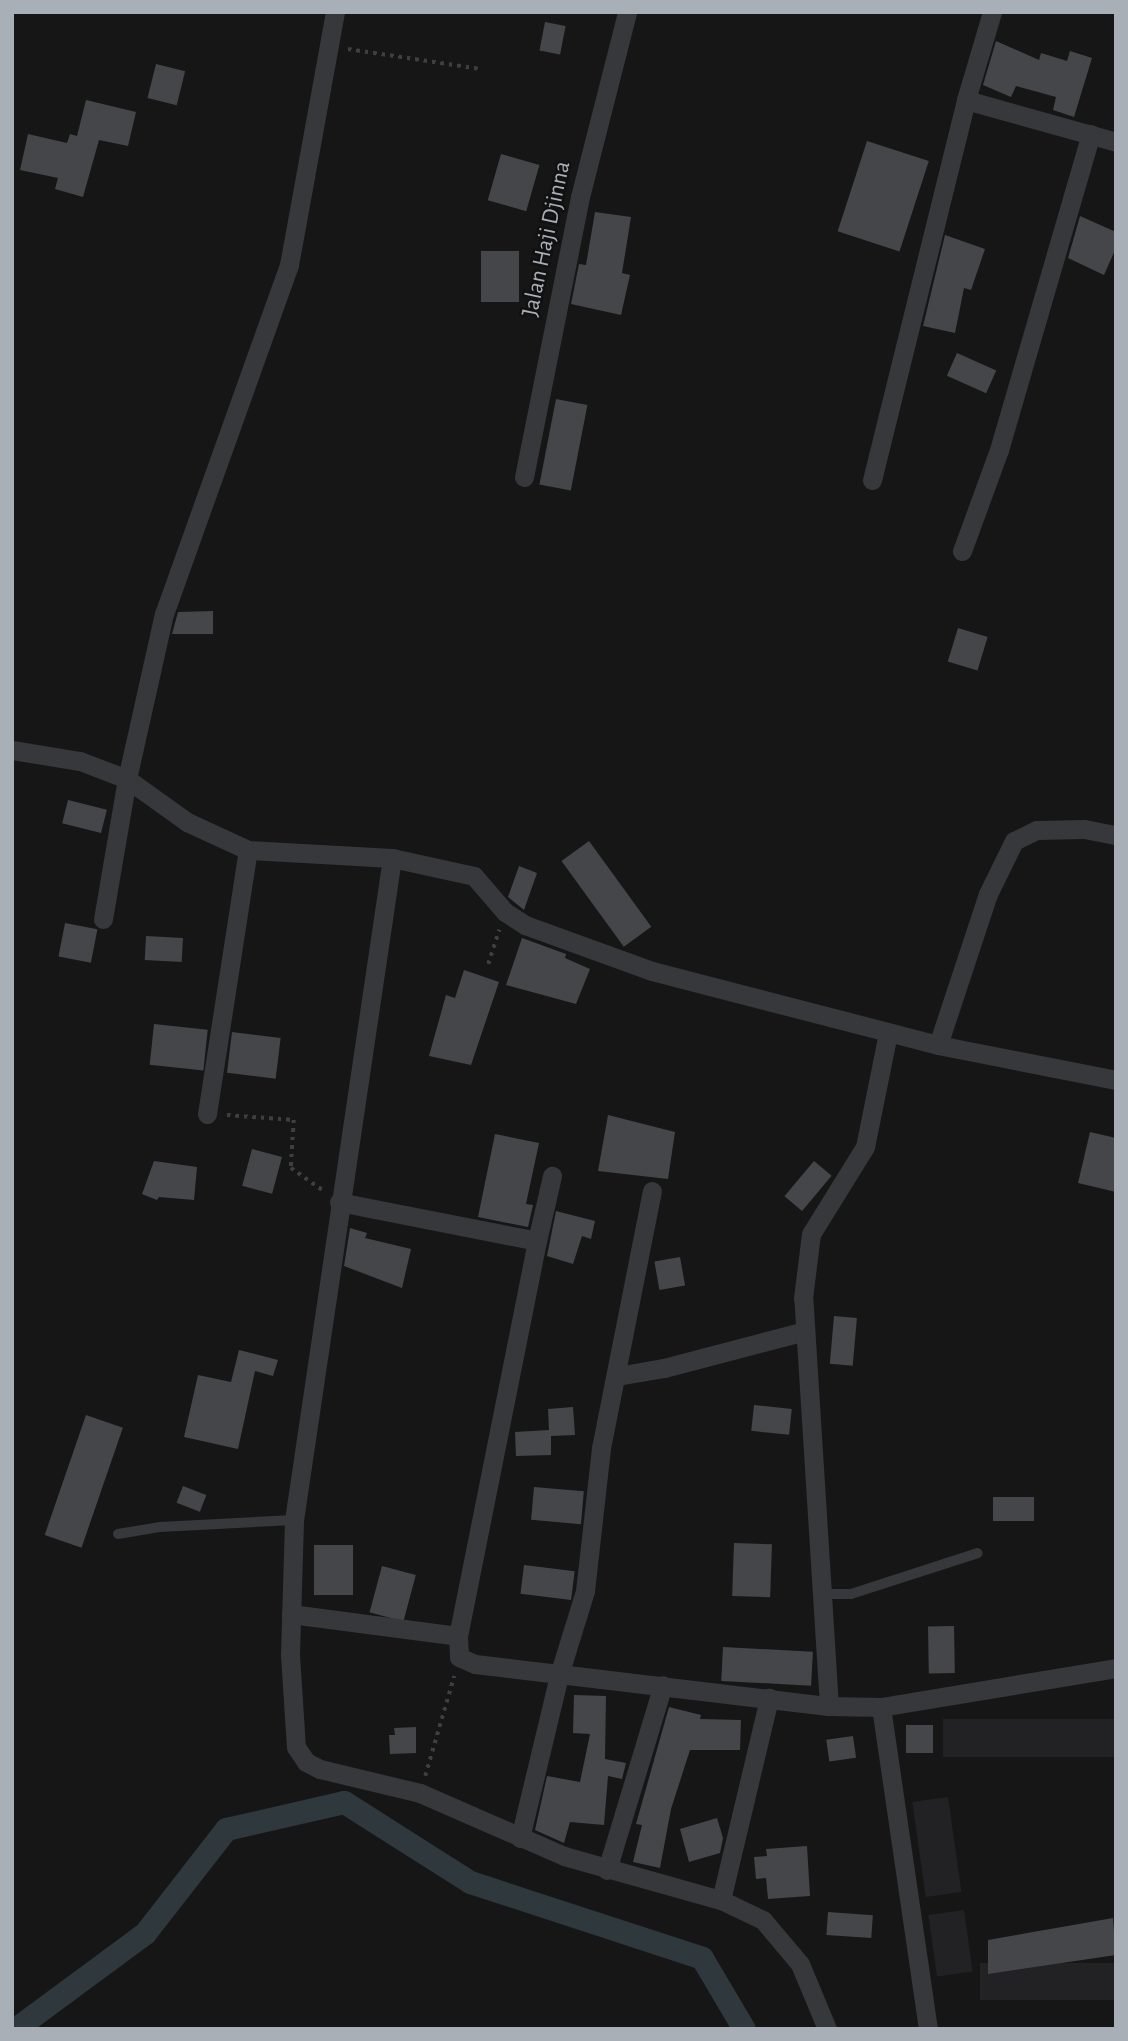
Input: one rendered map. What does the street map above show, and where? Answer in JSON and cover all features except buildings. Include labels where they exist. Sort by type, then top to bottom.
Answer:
[{"type":"street","points":[[103,919],[127,779],[164,614],[289,265],[335,12]]},
{"type":"street","name":"Jalan Haji Djinna","points":[[524,477],[580,197],[627,12]]},
{"type":"street","points":[[872,480],[966,100],[992,12]]},
{"type":"street","points":[[966,100],[1116,142]]},
{"type":"street","points":[[962,551],[999,450],[1091,134]]},
{"type":"street","points":[[12,750],[80,761],[127,779],[187,822],[248,850],[392,858],[474,876],[505,912],[560,941],[652,971],[938,1045],[1116,1080]]},
{"type":"street","points":[[938,1045],[988,894],[1014,841],[1037,830],[1084,829],[1116,835]]},
{"type":"street","points":[[207,1114],[248,850]]},
{"type":"street","points":[[392,858],[294,1520],[292,1726],[296,1747],[306,1762],[320,1769],[420,1793],[520,1838],[607,1870],[721,1900],[763,1920],[783,1939],[800,1964],[827,2029]]},
{"type":"street","points":[[829,1706],[803,1298],[811,1234],[865,1147],[888,1033]]},
{"type":"street","points":[[552,1176],[458,1636],[459,1657],[475,1664],[559,1675],[829,1706],[881,1707],[1116,1668]]},
{"type":"street","points":[[520,1838],[559,1675],[585,1591],[601,1448],[652,1191]]},
{"type":"street","points":[[340,1202],[537,1241]]},
{"type":"street","points":[[617,1376],[664,1368],[805,1331]]},
{"type":"street","points":[[292,1614],[458,1636]]},
{"type":"street","points":[[607,1870],[663,1685]]},
{"type":"street","points":[[721,1900],[768,1698]]},
{"type":"street","points":[[881,1707],[928,2029]]},
{"type":"lane","points":[[118,1535],[160,1527],[294,1520]]},
{"type":"lane","points":[[821,1594],[850,1594],[978,1553]]},
{"type":"path","points":[[328,46],[481,69]]},
{"type":"path","points":[[488,964],[505,912]]},
{"type":"path","points":[[207,1114],[294,1120],[291,1168],[340,1202]]},
{"type":"path","points":[[420,1793],[459,1657]]},
{"type":"shaded area","points":[[943,1719],[1116,1719],[1116,1757],[943,1757]]},
{"type":"shaded area","points":[[948,1797],[961,1892],[926,1897],[912,1802]]},
{"type":"shaded area","points":[[964,1910],[973,1971],[937,1976],[928,1915]]},
{"type":"shaded area","points":[[980,1963],[1116,1963],[1116,2000],[980,2000]]},
{"type":"waterway","points":[[15,2029],[145,1933],[226,1829],[344,1802],[470,1882],[702,1958],[744,2029]]}]
